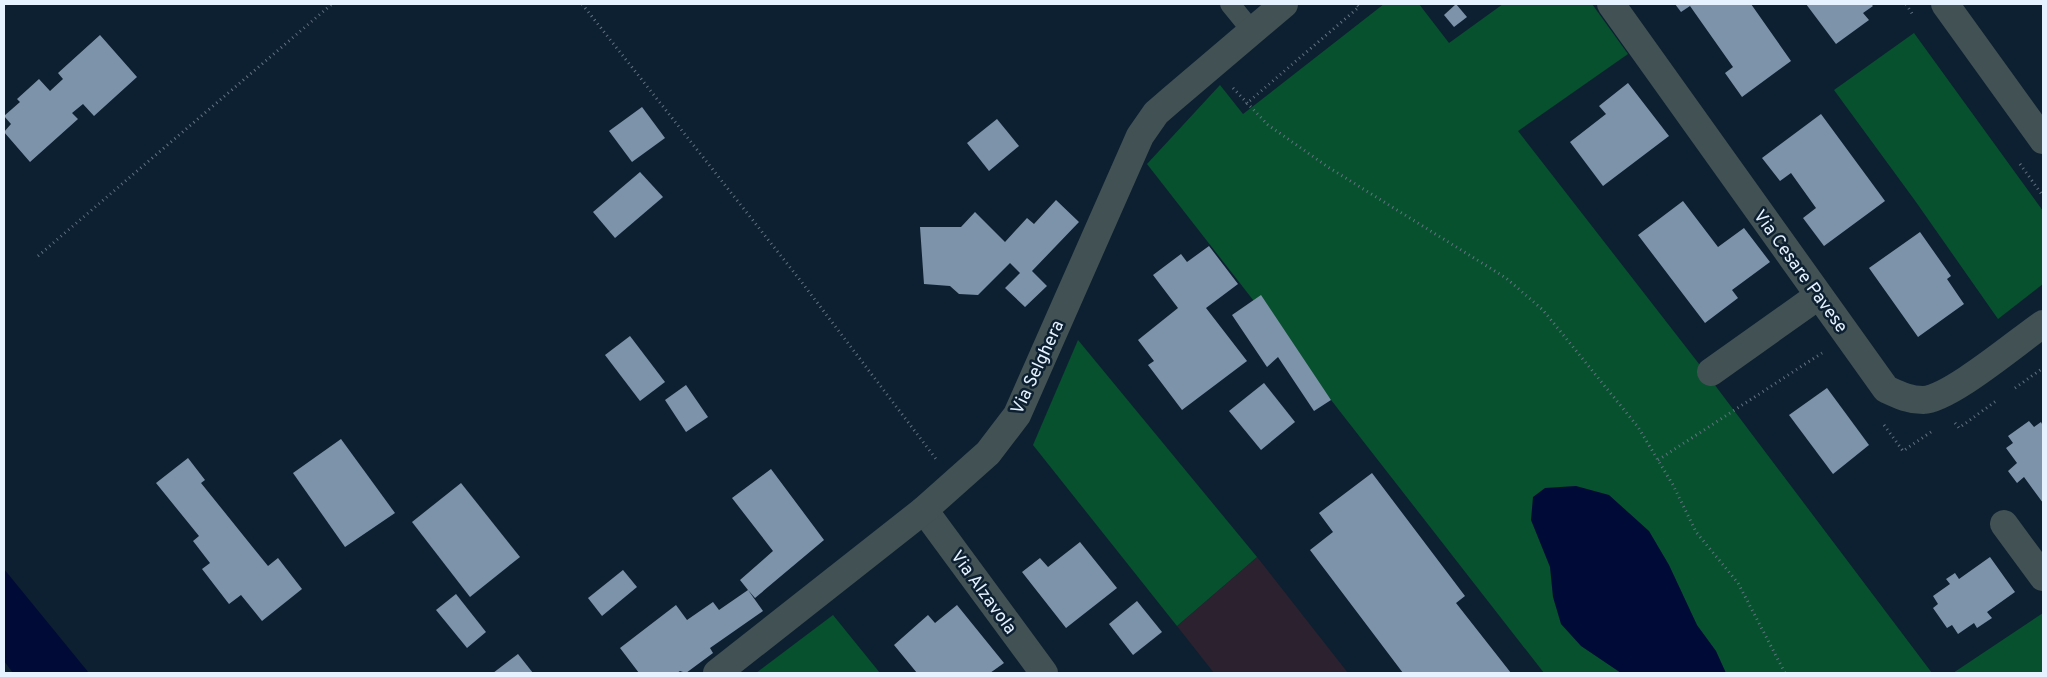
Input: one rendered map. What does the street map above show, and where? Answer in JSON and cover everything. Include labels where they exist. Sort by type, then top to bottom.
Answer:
[{"type":"street","name":"Via Selghera","points":[[717,673],[924,510],[988,453],[1018,415],[1140,136],[1156,114],[1284,4]]},
{"type":"street","name":"Via Cesare Pavese","points":[[1611,4],[1886,389],[1905,398],[1925,400],[1946,393],[2043,324]]},
{"type":"street","points":[[1945,4],[2043,140]]},
{"type":"street","points":[[1711,372],[1818,296]]},
{"type":"street","name":"Via Alzavola","points":[[924,510],[1044,673]]},
{"type":"street","points":[[2004,524],[2043,576]]},
{"type":"lane","points":[[1230,4],[1252,31]]},
{"type":"path","points":[[38,256],[332,4]]},
{"type":"path","points":[[582,4],[800,280],[954,483]]},
{"type":"path","points":[[1246,104],[1359,7],[1356,4]]},
{"type":"path","points":[[1213,64],[1246,104],[1268,125],[1328,167],[1506,278],[1542,310],[1638,427],[1658,460],[1696,532],[1738,584],[1785,673]]},
{"type":"path","points":[[1658,460],[1828,349]]},
{"type":"path","points":[[2012,390],[2043,368]]},
{"type":"path","points":[[1952,418],[1959,428],[1997,400]]},
{"type":"path","points":[[1880,420],[1903,451],[1936,429]]},
{"type":"shaded area","points":[[1257,557],[1348,673],[1214,673],[1177,626]]},
{"type":"green space","points":[[1384,4],[1419,4],[1449,43],[1503,4],[1592,4],[1628,54],[1518,131],[1696,360],[1932,673],[1544,673],[1147,164],[1220,85],[1243,114]]},
{"type":"green space","points":[[1914,33],[2043,211],[2043,284],[1998,319],[1834,90]]},
{"type":"green space","points":[[1078,340],[1257,557],[1177,626],[1033,445]]},
{"type":"green space","points":[[2043,613],[2043,673],[1953,673]]},
{"type":"green space","points":[[833,615],[880,673],[756,673]]},
{"type":"water","points":[[1576,486],[1609,495],[1649,531],[1669,565],[1697,625],[1716,651],[1726,673],[1621,673],[1581,646],[1561,624],[1553,597],[1550,567],[1531,520],[1533,497],[1545,488]]},
{"type":"water","points":[[4,569],[89,673],[13,673],[4,661]]},
{"type":"building","points":[[1456,4],[1467,17],[1454,27],[1444,15]]},
{"type":"building","points":[[1675,4],[1751,4],[1791,61],[1742,97],[1725,73],[1733,67],[1690,6],[1681,12]]},
{"type":"building","points":[[1806,4],[1871,4],[1873,6],[1863,13],[1869,20],[1836,44]]},
{"type":"building","points":[[100,35],[137,77],[94,116],[83,104],[72,113],[78,119],[30,162],[4,132],[11,124],[4,116],[20,102],[17,99],[39,79],[50,91],[63,79],[58,73]]},
{"type":"building","points":[[1628,83],[1669,136],[1603,186],[1570,142],[1606,114],[1599,106]]},
{"type":"building","points":[[642,107],[665,138],[632,162],[609,131]]},
{"type":"building","points":[[1821,114],[1885,201],[1824,246],[1803,218],[1816,208],[1791,173],[1780,181],[1762,158]]},
{"type":"building","points":[[997,119],[1019,146],[989,171],[967,143]]},
{"type":"building","points":[[640,172],[663,197],[615,238],[593,212]]},
{"type":"building","points":[[1056,200],[1079,222],[1032,271],[1047,286],[1025,307],[1005,288],[1020,273],[1010,263],[978,295],[959,294],[950,286],[924,284],[920,227],[961,227],[975,212],[1005,242],[1027,218],[1034,224]]},
{"type":"building","points":[[1683,201],[1718,247],[1744,228],[1770,262],[1732,290],[1738,298],[1705,323],[1638,235]]},
{"type":"building","points":[[1920,232],[1951,276],[1947,279],[1964,304],[1918,337],[1869,268]]},
{"type":"building","points":[[1209,246],[1238,284],[1206,308],[1247,361],[1182,410],[1148,365],[1154,361],[1138,340],[1178,308],[1153,275],[1181,254],[1187,262]]},
{"type":"building","points":[[1261,295],[1331,400],[1314,411],[1278,357],[1267,367],[1232,315]]},
{"type":"building","points":[[630,336],[665,382],[640,401],[605,355]]},
{"type":"building","points":[[1264,383],[1295,422],[1261,450],[1229,411]]},
{"type":"building","points":[[686,385],[708,417],[686,432],[665,400]]},
{"type":"building","points":[[1827,388],[1869,445],[1833,474],[1789,415]]},
{"type":"building","points":[[2029,421],[2034,427],[2041,422],[2043,426],[2043,503],[2024,477],[2017,483],[2008,471],[2017,463],[2006,448],[2013,443],[2008,436]]},
{"type":"building","points":[[341,439],[395,513],[345,547],[293,473]]},
{"type":"building","points":[[188,458],[205,480],[201,483],[268,566],[278,558],[302,589],[262,621],[241,595],[229,604],[202,569],[210,563],[193,541],[199,536],[156,483]]},
{"type":"building","points":[[771,469],[824,540],[755,598],[740,580],[773,551],[732,498]]},
{"type":"building","points":[[1372,473],[1465,596],[1456,603],[1511,673],[1403,673],[1310,550],[1333,532],[1319,513]]},
{"type":"building","points":[[461,483],[520,557],[470,597],[412,522]]},
{"type":"building","points":[[1080,542],[1117,588],[1066,628],[1022,572],[1040,558],[1048,567]]},
{"type":"building","points":[[1990,557],[2015,592],[1987,612],[1992,618],[1977,628],[1974,623],[1958,634],[1952,625],[1947,628],[1933,608],[1938,604],[1933,596],[1950,584],[1946,579],[1955,573],[1959,579]]},
{"type":"building","points":[[623,570],[637,587],[602,616],[588,598]]},
{"type":"building","points":[[748,590],[763,611],[710,648],[713,653],[686,673],[680,671],[677,673],[639,673],[620,648],[676,605],[687,620],[713,602],[719,610]]},
{"type":"building","points":[[456,594],[486,632],[467,648],[436,610]]},
{"type":"building","points":[[1137,601],[1162,632],[1133,655],[1109,624]]},
{"type":"building","points":[[957,605],[1004,663],[990,673],[917,673],[894,645],[928,615],[935,623]]},
{"type":"building","points":[[518,654],[533,673],[493,673]]}]
